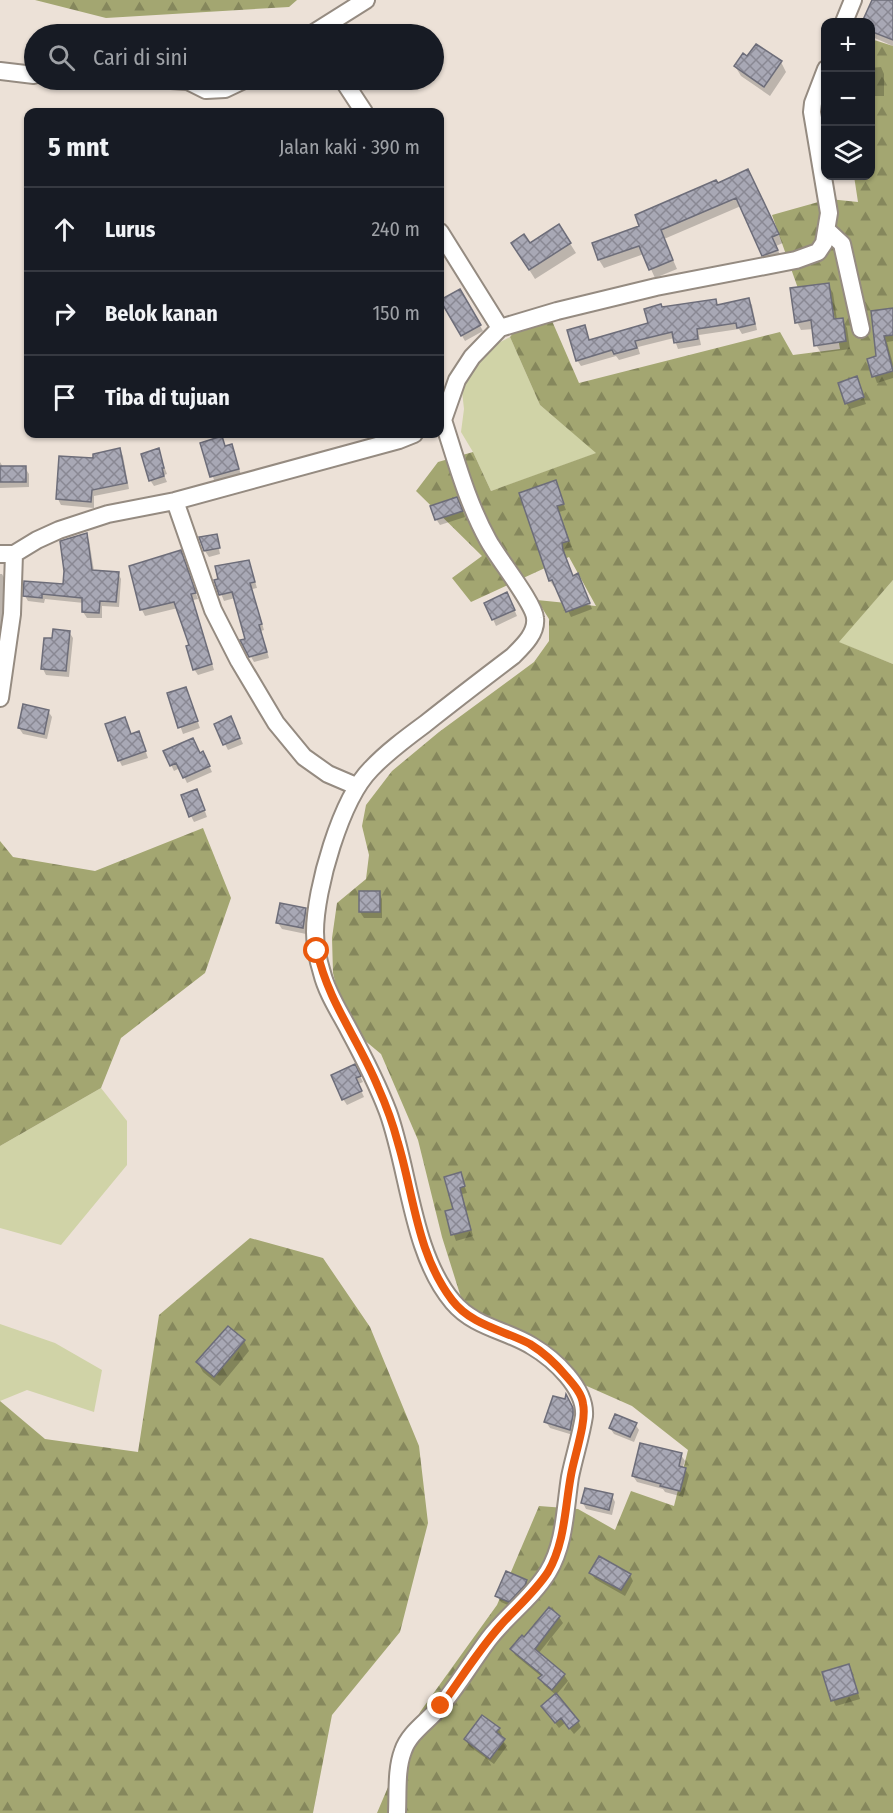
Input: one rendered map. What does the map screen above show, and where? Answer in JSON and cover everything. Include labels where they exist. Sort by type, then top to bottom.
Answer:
[{"type":"street","points":[[329,24],[366,0]]},
{"type":"street","points":[[846,18],[853,0]]},
{"type":"street","points":[[0,71],[24,74]]},
{"type":"street","points":[[444,413],[457,380],[472,357],[500,328],[557,311],[656,287],[796,260],[818,252],[824,243],[829,213],[812,112],[824,72]]},
{"type":"street","points":[[350,90],[361,108]]},
{"type":"street","points":[[827,230],[842,244],[861,328]]},
{"type":"street","points":[[444,238],[500,328]]},
{"type":"street","points":[[397,1813],[400,1763],[407,1741],[441,1706],[488,1640],[538,1585],[553,1563],[561,1536],[584,1416],[584,1404],[579,1392],[548,1358],[532,1346],[467,1315],[453,1302],[441,1285],[420,1233],[399,1144],[384,1103],[367,1062],[331,997],[322,975],[317,951],[315,930],[325,870],[346,807],[356,786],[369,770],[390,751],[513,656],[526,643],[534,629],[536,618],[532,607],[506,570],[475,513],[444,430]]},
{"type":"street","points":[[0,698],[12,614],[7,554],[59,530],[108,514],[175,501],[404,438]]},
{"type":"street","points":[[175,501],[213,610],[239,661],[276,723],[303,757],[328,774],[356,786]]},
{"type":"green space","points":[[35,0],[297,0],[289,7],[106,18]]},
{"type":"green space","points":[[875,40],[893,46],[893,580],[839,642],[893,664],[893,1813],[377,1813],[420,1712],[497,1605],[539,1506],[578,1509],[615,1530],[631,1491],[674,1506],[688,1450],[632,1406],[580,1383],[464,1307],[442,1237],[418,1140],[381,1054],[363,1039],[343,1015],[333,973],[332,938],[337,903],[366,879],[369,855],[362,826],[366,805],[392,771],[439,732],[534,662],[549,641],[549,619],[537,600],[596,606],[569,557],[471,602],[452,578],[482,556],[416,491],[438,462],[473,452],[491,491],[596,453],[540,405],[510,337],[520,324],[549,314],[579,383],[780,332],[793,355],[840,349],[833,309],[806,311],[772,215],[829,199],[858,202],[855,180],[875,180]]},
{"type":"green space","points":[[510,337],[540,405],[597,453],[491,491],[461,432],[464,409],[462,391],[467,376],[483,351]]},
{"type":"green space","points":[[893,580],[893,664],[838,642]]},
{"type":"green space","points":[[203,828],[231,898],[205,973],[121,1038],[101,1088],[0,1146],[0,841],[13,857],[95,871]]},
{"type":"green space","points":[[101,1088],[127,1121],[127,1165],[61,1245],[0,1228],[0,1146]]},
{"type":"green space","points":[[250,1238],[323,1258],[370,1327],[419,1446],[428,1523],[400,1632],[332,1715],[313,1813],[0,1813],[0,1401],[45,1439],[138,1452],[159,1315]]},
{"type":"green space","points":[[0,1324],[55,1343],[102,1370],[94,1412],[27,1390],[0,1401]]},
{"type":"building","points":[[872,0],[893,0],[893,40],[875,33],[875,18],[864,18]]},
{"type":"building","points":[[756,44],[782,61],[764,87],[734,66],[743,53],[747,56]]},
{"type":"building","points":[[748,169],[779,234],[772,237],[778,250],[762,256],[736,198],[661,230],[673,260],[649,270],[639,246],[598,260],[592,243],[639,226],[635,215],[716,180],[718,183]]},
{"type":"building","points":[[559,224],[571,243],[529,270],[511,243],[524,234],[530,243]]},
{"type":"building","points":[[829,283],[834,319],[843,318],[846,341],[814,346],[811,320],[795,323],[790,288]]},
{"type":"building","points":[[460,289],[481,325],[461,336],[444,307],[444,298]]},
{"type":"building","points":[[749,298],[755,324],[737,328],[736,323],[697,329],[698,339],[674,343],[672,332],[635,341],[637,348],[614,354],[612,350],[576,361],[567,330],[585,325],[589,340],[648,323],[644,309],[661,304],[662,307],[716,299],[717,305]]},
{"type":"building","points":[[893,308],[893,335],[884,336],[893,371],[872,377],[867,359],[876,356],[871,311]]},
{"type":"building","points":[[857,376],[864,397],[845,404],[838,383]]},
{"type":"building","points":[[223,438],[225,446],[232,444],[239,469],[210,477],[200,443]]},
{"type":"building","points":[[120,448],[127,483],[92,490],[91,502],[56,499],[59,456],[93,458],[93,454]]},
{"type":"building","points":[[159,448],[164,476],[149,481],[141,454]]},
{"type":"building","points":[[0,466],[26,466],[26,482],[0,482]]},
{"type":"building","points":[[556,480],[564,504],[557,506],[569,541],[562,543],[563,550],[573,576],[578,573],[590,603],[566,612],[552,580],[549,581],[519,493]]},
{"type":"building","points":[[457,497],[463,511],[435,520],[430,506]]},
{"type":"building","points":[[87,533],[92,570],[119,572],[116,602],[100,601],[99,613],[82,612],[82,598],[42,594],[42,598],[23,596],[24,581],[63,584],[64,571],[60,541]]},
{"type":"building","points":[[217,534],[220,548],[204,551],[199,537]]},
{"type":"building","points":[[181,550],[196,593],[191,594],[212,664],[193,670],[186,646],[189,645],[174,602],[140,610],[129,566]]},
{"type":"building","points":[[249,560],[255,582],[250,583],[262,624],[259,625],[267,652],[249,657],[240,640],[245,639],[232,592],[219,595],[214,580],[218,579],[215,566]]},
{"type":"building","points":[[507,592],[515,610],[492,620],[484,603]]},
{"type":"building","points":[[53,629],[70,631],[66,671],[41,669],[44,638],[52,638]]},
{"type":"building","points":[[186,687],[198,721],[178,728],[167,693]]},
{"type":"building","points":[[23,704],[49,710],[44,734],[18,728]]},
{"type":"building","points":[[231,716],[240,738],[223,745],[214,724]]},
{"type":"building","points":[[125,717],[131,734],[139,731],[146,751],[118,761],[105,724]]},
{"type":"building","points":[[193,738],[200,753],[203,751],[210,766],[183,778],[176,763],[170,766],[163,751]]},
{"type":"building","points":[[197,789],[205,810],[189,817],[181,795]]},
{"type":"building","points":[[359,891],[380,891],[380,912],[359,912]]},
{"type":"building","points":[[280,903],[306,908],[303,928],[276,923]]},
{"type":"building","points":[[355,1064],[361,1076],[356,1078],[362,1091],[342,1100],[331,1075]]},
{"type":"building","points":[[461,1172],[465,1186],[460,1188],[471,1230],[451,1235],[445,1211],[453,1209],[444,1177]]},
{"type":"building","points":[[228,1326],[245,1340],[214,1377],[196,1362]]},
{"type":"building","points":[[566,1394],[573,1408],[570,1430],[544,1422],[553,1396],[565,1399]]},
{"type":"building","points":[[615,1414],[637,1423],[630,1437],[609,1428]]},
{"type":"building","points":[[640,1443],[682,1453],[679,1466],[686,1468],[680,1491],[632,1476]]},
{"type":"building","points":[[585,1488],[613,1494],[609,1510],[581,1503]]},
{"type":"building","points":[[599,1556],[631,1574],[621,1590],[589,1573]]},
{"type":"building","points":[[506,1571],[527,1580],[509,1602],[495,1596]]},
{"type":"building","points":[[549,1607],[560,1616],[535,1649],[565,1674],[552,1690],[538,1678],[542,1675],[510,1649],[522,1635],[524,1637]]},
{"type":"building","points":[[849,1664],[858,1693],[831,1701],[822,1672]]},
{"type":"building","points":[[556,1693],[579,1721],[569,1729],[561,1718],[555,1723],[541,1706]]},
{"type":"building","points":[[482,1715],[500,1728],[496,1732],[505,1739],[490,1759],[464,1739]]},
{"type":"route","points":[[317,951],[322,975],[331,997],[367,1062],[388,1112],[399,1144],[420,1233],[441,1285],[453,1302],[467,1315],[532,1346],[548,1358],[566,1375],[579,1392],[584,1404],[584,1416],[561,1536],[553,1563],[538,1585],[488,1640],[441,1706]]}]
